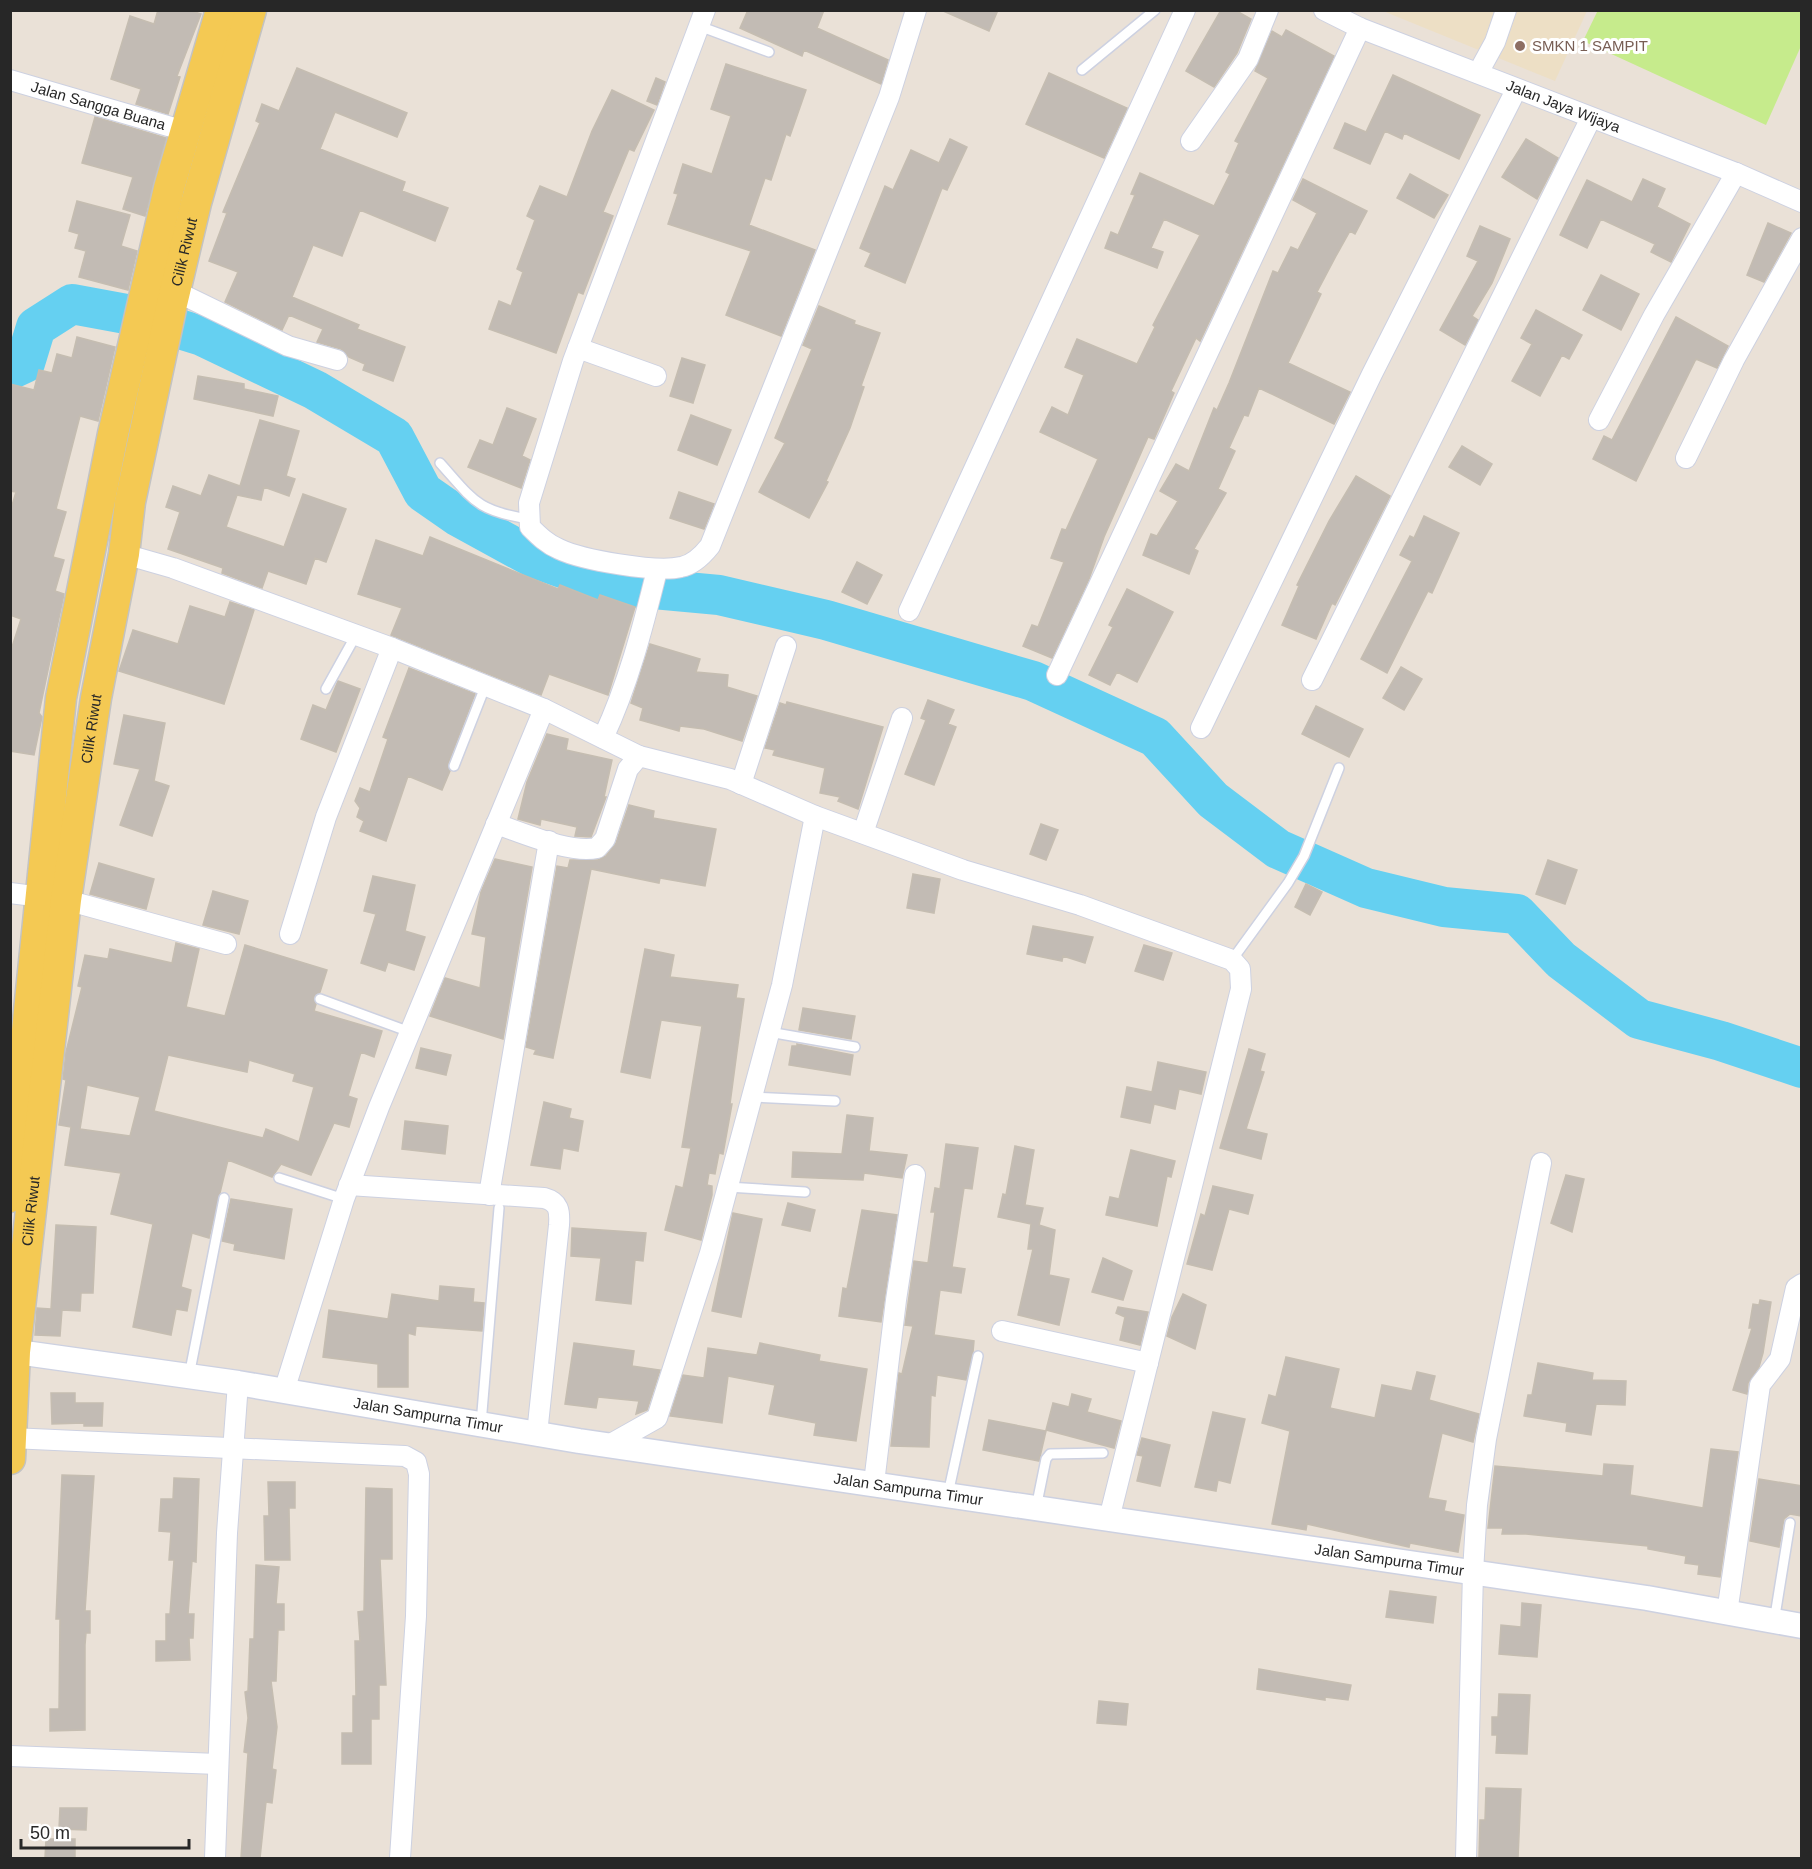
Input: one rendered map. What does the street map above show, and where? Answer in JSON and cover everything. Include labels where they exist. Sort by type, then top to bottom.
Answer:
[{"type":"main road","name":"Cilik Riwut","points":[[10,1197],[54,899],[96,698],[124,554],[130,502],[144,437],[143,300],[185,131],[221,10]]},
{"type":"main road","name":"Cilik Riwut","points":[[10,1459],[13,1351],[54,899],[61,698],[113,434],[174,297],[196,203],[251,10]]},
{"type":"main road","points":[[207,56],[237,62]]},
{"type":"main road","points":[[113,434],[144,437]]},
{"type":"street","points":[[702,18],[672,94],[640,190],[578,348],[529,503],[530,528],[544,541],[561,550],[656,575],[683,567],[700,558],[710,546],[889,97],[916,10]]},
{"type":"street","points":[[909,611],[1185,10]]},
{"type":"street","points":[[1191,141],[1248,59],[1268,10]]},
{"type":"street","name":"Jalan Jaya Wijaya","points":[[1324,10],[1360,28],[1736,173],[1802,202]]},
{"type":"street","points":[[1478,73],[1495,42],[1506,10]]},
{"type":"street","points":[[1057,675],[1360,28]]},
{"type":"street","name":"Jalan Sangga Buana","points":[[10,80],[185,131]]},
{"type":"street","points":[[1202,728],[1372,374],[1516,90]]},
{"type":"street","points":[[1312,680],[1591,118]]},
{"type":"street","points":[[1599,420],[1654,315],[1736,173]]},
{"type":"street","points":[[1686,458],[1766,298],[1802,238]]},
{"type":"street","points":[[174,297],[288,346],[337,360]]},
{"type":"street","points":[[578,348],[656,376]]},
{"type":"street","points":[[124,554],[173,567],[392,648],[544,709],[639,756],[741,784],[815,816],[963,870],[1080,905],[1232,960],[1240,969],[1241,989],[1109,1519]]},
{"type":"street","points":[[603,738],[614,715],[647,614],[656,575]]},
{"type":"street","points":[[741,784],[786,646]]},
{"type":"street","points":[[290,934],[326,817],[392,648]]},
{"type":"street","points":[[284,1391],[347,1192],[410,1032],[544,709]]},
{"type":"street","points":[[862,833],[902,718]]},
{"type":"street","points":[[496,824],[549,842],[583,849],[597,848],[605,839],[628,769],[639,756]]},
{"type":"street","points":[[609,1445],[657,1418],[710,1253],[782,985],[815,816]]},
{"type":"street","points":[[494,1202],[549,842]]},
{"type":"street","points":[[10,893],[54,899],[226,944]]},
{"type":"street","points":[[1466,1858],[1473,1572],[1477,1505],[1486,1439],[1541,1163]]},
{"type":"street","points":[[874,1483],[896,1300],[915,1175]]},
{"type":"street","points":[[347,1192],[494,1202],[544,1198],[554,1201],[558,1206],[559,1225],[537,1434]]},
{"type":"street","points":[[1727,1613],[1760,1385],[1779,1363],[1797,1288],[1802,1284]]},
{"type":"street","points":[[1002,1331],[1148,1364]]},
{"type":"street","name":"Jalan Sampurna Timur","points":[[13,1351],[238,1383],[609,1445],[948,1494],[1399,1564],[1473,1572],[1802,1626]]},
{"type":"street","points":[[215,1858],[227,1533],[238,1383]]},
{"type":"street","points":[[11,1438],[405,1456],[416,1462],[419,1474],[416,1616],[400,1858]]},
{"type":"street","points":[[10,1756],[218,1764]]},
{"type":"lane","points":[[1082,70],[1155,10]]},
{"type":"lane","points":[[702,18],[769,52]]},
{"type":"lane","points":[[440,463],[475,502],[497,514],[529,519]]},
{"type":"lane","points":[[326,689],[356,635]]},
{"type":"lane","points":[[454,766],[485,687]]},
{"type":"lane","points":[[1232,960],[1288,883],[1304,856],[1339,768]]},
{"type":"lane","points":[[320,999],[410,1032]]},
{"type":"lane","points":[[769,1032],[855,1047]]},
{"type":"lane","points":[[752,1097],[835,1101]]},
{"type":"lane","points":[[279,1178],[347,1192]]},
{"type":"lane","points":[[728,1187],[805,1192]]},
{"type":"lane","points":[[188,1376],[224,1198]]},
{"type":"lane","points":[[481,1425],[494,1202]]},
{"type":"lane","points":[[948,1494],[978,1356]]},
{"type":"lane","points":[[1036,1508],[1046,1459],[1050,1454],[1103,1453]]},
{"type":"lane","points":[[1774,1622],[1790,1523]]},
{"type":"shaded area","name":"SMKN 1 SAMPIT","points":[[1383,11],[1587,11],[1555,81]]},
{"type":"green space","points":[[1598,10],[1801,11],[1801,46],[1766,125],[1583,41]]},
{"type":"building","points":[[158,10],[189,10],[201,14],[177,76],[180,77],[168,114],[136,104],[141,89],[111,79],[130,16],[154,24]]},
{"type":"building","points":[[748,10],[824,10],[817,28],[888,60],[881,84],[804,50],[802,56],[740,28]]},
{"type":"building","points":[[941,10],[998,10],[989,31]]},
{"type":"building","points":[[1221,10],[1235,10],[1251,19],[1237,53],[1214,87],[1186,71]]},
{"type":"building","points":[[1286,30],[1334,56],[1200,341],[1196,338],[1171,391],[1174,393],[1154,439],[1148,437],[1104,537],[1089,579],[1052,658],[1023,646],[1032,625],[1038,627],[1064,562],[1051,558],[1062,529],[1066,530],[1098,459],[1040,432],[1052,407],[1068,415],[1084,375],[1065,367],[1077,339],[1137,364],[1155,327],[1153,325],[1200,235],[1164,219],[1151,248],[1163,252],[1157,268],[1105,248],[1111,232],[1118,235],[1135,195],[1131,194],[1140,173],[1214,206],[1230,174],[1226,172],[1239,143],[1235,141],[1268,78],[1255,71],[1272,31],[1282,37]]},
{"type":"building","points":[[726,64],[806,90],[790,136],[786,134],[771,180],[765,178],[749,225],[815,250],[781,336],[726,315],[751,251],[668,224],[678,194],[674,193],[683,164],[712,174],[731,116],[711,109]]},
{"type":"building","points":[[297,68],[407,113],[397,137],[335,112],[320,149],[405,182],[402,191],[448,208],[435,241],[360,210],[342,256],[313,245],[292,297],[359,325],[357,329],[405,347],[393,381],[363,370],[365,364],[349,357],[341,349],[317,342],[323,329],[289,315],[282,330],[225,302],[238,272],[209,261],[227,213],[223,212],[260,123],[256,121],[262,104],[279,111]]},
{"type":"building","points":[[1049,73],[1127,108],[1104,158],[1026,124]]},
{"type":"building","points":[[1393,75],[1480,115],[1459,159],[1404,133],[1402,139],[1385,131],[1370,164],[1334,148],[1345,123],[1366,132]]},
{"type":"building","points":[[656,78],[665,82],[657,105],[647,101]]},
{"type":"building","points":[[612,90],[654,110],[634,151],[629,149],[603,212],[613,216],[583,294],[578,292],[556,353],[489,329],[499,301],[511,306],[523,272],[517,269],[535,220],[527,216],[540,186],[567,197],[592,131]]},
{"type":"building","points":[[95,117],[166,138],[145,216],[123,209],[133,177],[82,163]]},
{"type":"building","points":[[950,139],[967,147],[947,190],[942,188],[905,283],[865,266],[871,253],[860,248],[885,186],[893,190],[911,150],[939,163]]},
{"type":"building","points":[[1526,139],[1558,158],[1537,199],[1502,177]]},
{"type":"building","points":[[1410,174],[1448,195],[1434,218],[1397,198]]},
{"type":"building","points":[[1303,179],[1367,211],[1355,234],[1350,231],[1317,292],[1321,294],[1288,363],[1350,392],[1334,424],[1259,388],[1248,416],[1244,415],[1229,448],[1235,451],[1218,489],[1226,493],[1194,549],[1198,551],[1189,574],[1143,555],[1151,534],[1157,536],[1178,501],[1160,491],[1176,464],[1189,471],[1214,408],[1217,410],[1229,383],[1273,271],[1278,273],[1291,247],[1298,250],[1317,213],[1293,200]]},
{"type":"building","points":[[1643,179],[1665,189],[1657,207],[1690,224],[1671,262],[1651,252],[1655,244],[1601,219],[1587,248],[1560,235],[1587,180],[1632,202]]},
{"type":"building","points":[[77,201],[130,215],[121,246],[137,251],[128,290],[79,277],[86,251],[75,248],[79,234],[69,231]]},
{"type":"building","points":[[1768,223],[1791,233],[1764,282],[1747,275]]},
{"type":"building","points":[[1480,226],[1510,239],[1492,283],[1472,316],[1478,320],[1465,345],[1440,330],[1478,261],[1467,256]]},
{"type":"building","points":[[1601,275],[1639,294],[1621,330],[1583,310]]},
{"type":"building","points":[[819,306],[855,321],[854,324],[880,333],[861,386],[864,387],[850,428],[826,481],[828,482],[809,518],[759,492],[785,443],[775,438],[812,349],[803,345]]},
{"type":"building","points":[[1536,310],[1582,335],[1569,359],[1562,355],[1540,396],[1512,381],[1532,344],[1521,338]]},
{"type":"building","points":[[1676,317],[1728,346],[1717,368],[1696,359],[1636,481],[1593,459],[1604,436],[1612,440]]},
{"type":"building","points":[[77,337],[115,347],[98,421],[80,416],[56,509],[66,512],[53,557],[64,560],[55,591],[64,594],[39,713],[42,717],[34,755],[10,751],[10,653],[21,619],[10,615],[10,512],[16,492],[10,491],[10,384],[34,390],[39,370],[52,373],[57,354],[72,358]]},
{"type":"building","points":[[682,358],[705,365],[693,403],[670,396]]},
{"type":"building","points":[[198,376],[244,384],[244,389],[278,396],[273,416],[194,399]]},
{"type":"building","points":[[507,408],[536,419],[522,456],[530,460],[521,488],[468,467],[480,440],[493,445]]},
{"type":"building","points":[[691,415],[731,430],[717,465],[678,450]]},
{"type":"building","points":[[260,420],[299,431],[286,476],[295,479],[289,496],[264,487],[261,500],[237,495],[226,527],[284,547],[303,494],[346,509],[326,562],[315,558],[306,584],[268,571],[262,588],[222,573],[223,568],[168,549],[180,512],[166,507],[173,486],[201,496],[209,475],[240,486]]},
{"type":"building","points":[[1462,446],[1492,464],[1480,485],[1449,467]]},
{"type":"building","points":[[1356,476],[1390,496],[1335,605],[1332,603],[1316,639],[1282,625],[1299,586],[1297,585],[1329,521]]},
{"type":"building","points":[[679,492],[714,504],[704,529],[670,518]]},
{"type":"building","points":[[1424,516],[1459,533],[1432,593],[1428,591],[1387,673],[1361,659],[1412,561],[1400,555],[1410,536],[1414,538]]},
{"type":"building","points":[[430,537],[558,589],[560,585],[598,600],[600,595],[635,607],[608,695],[549,674],[541,695],[391,635],[402,608],[358,594],[376,540],[423,556]]},
{"type":"building","points":[[857,562],[882,575],[867,604],[842,592]]},
{"type":"building","points":[[1127,589],[1173,612],[1137,682],[1117,672],[1110,685],[1089,675],[1113,627],[1109,625]]},
{"type":"building","points":[[230,602],[254,610],[224,704],[119,671],[133,630],[178,644],[190,606],[225,617]]},
{"type":"building","points":[[650,644],[700,659],[696,672],[728,675],[727,687],[757,696],[742,741],[704,729],[680,726],[679,731],[640,720],[643,708],[631,703]]},
{"type":"building","points":[[1401,667],[1422,679],[1404,710],[1383,698]]},
{"type":"building","points":[[409,668],[475,694],[448,764],[450,771],[442,790],[408,776],[386,841],[360,831],[364,821],[357,817],[360,808],[355,801],[360,788],[370,792],[388,739],[383,737]]},
{"type":"building","points":[[338,681],[360,689],[336,752],[301,739],[313,705],[326,710]]},
{"type":"building","points":[[928,700],[954,710],[948,724],[956,727],[934,785],[905,774],[926,720],[921,718]]},
{"type":"building","points":[[787,702],[883,727],[858,809],[838,801],[840,797],[820,793],[825,768],[773,755],[775,750],[765,748],[780,703],[786,705]]},
{"type":"building","points":[[1316,706],[1363,729],[1349,757],[1302,734]]},
{"type":"building","points":[[124,715],[165,723],[154,781],[169,786],[152,836],[120,825],[140,769],[114,764]]},
{"type":"building","points":[[547,734],[568,739],[566,750],[612,760],[604,797],[606,797],[591,837],[575,836],[577,827],[541,819],[540,825],[518,819],[527,782]]},
{"type":"building","points":[[629,805],[654,811],[653,818],[716,829],[705,886],[660,878],[659,883],[591,869],[553,1058],[534,1054],[536,1050],[526,1047],[557,866],[568,868],[570,860],[598,860],[606,856],[616,843]]},
{"type":"building","points":[[1041,824],[1058,830],[1046,860],[1030,854]]},
{"type":"building","points":[[495,859],[532,867],[503,1039],[430,1016],[445,978],[480,988],[486,937],[472,934],[481,892]]},
{"type":"building","points":[[1548,860],[1577,870],[1565,904],[1536,894]]},
{"type":"building","points":[[99,863],[154,879],[146,909],[90,894]]},
{"type":"building","points":[[913,874],[940,879],[934,913],[907,908]]},
{"type":"building","points":[[373,876],[415,885],[405,931],[425,937],[414,970],[388,962],[385,971],[361,963],[376,914],[364,911]]},
{"type":"building","points":[[1306,884],[1322,892],[1310,915],[1295,907]]},
{"type":"building","points":[[213,891],[248,901],[239,934],[203,925]]},
{"type":"building","points":[[1033,926],[1093,937],[1085,963],[1063,956],[1062,961],[1027,954]]},
{"type":"building","points":[[176,943],[199,949],[186,1007],[225,1016],[245,945],[327,970],[320,992],[314,997],[316,1004],[314,1011],[382,1031],[374,1057],[361,1052],[348,1096],[357,1099],[349,1127],[334,1123],[311,1175],[281,1164],[272,1177],[228,1160],[209,1238],[192,1233],[181,1287],[191,1290],[187,1311],[176,1309],[171,1335],[133,1327],[153,1224],[111,1214],[121,1173],[65,1165],[71,1127],[59,1125],[66,1080],[63,1079],[66,1052],[82,987],[78,986],[85,955],[108,959],[110,949],[172,963]],"holes":[[[168,1055],[247,1072],[249,1060],[295,1074],[293,1081],[314,1087],[299,1142],[266,1129],[263,1138],[154,1111]],[[87,1085],[140,1097],[130,1136],[80,1129]]]},
{"type":"building","points":[[1144,945],[1172,953],[1163,980],[1135,971]]},
{"type":"building","points":[[645,949],[674,955],[670,977],[738,985],[736,998],[744,999],[730,1104],[732,1104],[723,1154],[719,1153],[715,1174],[709,1173],[707,1185],[712,1186],[712,1195],[701,1240],[665,1230],[676,1186],[683,1188],[691,1148],[682,1147],[702,1026],[661,1020],[650,1078],[621,1072]]},
{"type":"building","points":[[803,1008],[855,1016],[851,1039],[799,1030]]},
{"type":"building","points":[[797,1044],[853,1055],[850,1075],[789,1065],[792,1046],[797,1046]]},
{"type":"building","points":[[421,1048],[451,1055],[446,1075],[416,1068]]},
{"type":"building","points":[[1249,1049],[1265,1054],[1260,1071],[1264,1072],[1246,1129],[1267,1134],[1261,1159],[1220,1148]]},
{"type":"building","points":[[1158,1062],[1206,1072],[1201,1094],[1179,1089],[1175,1109],[1154,1104],[1150,1123],[1121,1117],[1127,1087],[1152,1092]]},
{"type":"building","points":[[544,1102],[571,1109],[569,1118],[583,1121],[578,1151],[563,1148],[560,1169],[531,1165]]},
{"type":"building","points":[[847,1115],[873,1118],[869,1151],[907,1155],[902,1178],[864,1173],[863,1180],[792,1177],[793,1152],[842,1154]]},
{"type":"building","points":[[405,1121],[448,1126],[445,1154],[402,1149]]},
{"type":"building","points":[[946,1144],[978,1148],[972,1189],[964,1188],[952,1267],[965,1269],[961,1293],[940,1290],[934,1335],[974,1341],[973,1352],[966,1380],[937,1375],[935,1396],[931,1395],[929,1447],[891,1446],[899,1373],[902,1374],[913,1326],[905,1325],[914,1261],[928,1263],[935,1212],[931,1212],[935,1188],[940,1189]]},
{"type":"building","points":[[1015,1146],[1034,1150],[1025,1205],[1043,1208],[1039,1225],[1055,1230],[1049,1275],[1069,1279],[1059,1325],[1018,1315],[1033,1249],[1028,1249],[1031,1224],[998,1217],[1003,1194],[1006,1195]]},
{"type":"building","points":[[1131,1150],[1175,1161],[1171,1177],[1167,1176],[1157,1226],[1106,1215],[1110,1197],[1119,1199]]},
{"type":"building","points":[[1566,1175],[1584,1179],[1572,1232],[1551,1223]]},
{"type":"building","points":[[1213,1186],[1253,1195],[1248,1214],[1229,1209],[1212,1270],[1187,1264],[1201,1214],[1205,1216]]},
{"type":"building","points":[[231,1199],[292,1209],[284,1259],[234,1250],[235,1244],[222,1241]]},
{"type":"building","points":[[788,1203],[815,1210],[810,1231],[782,1225]]},
{"type":"building","points":[[862,1210],[897,1215],[881,1322],[839,1316],[843,1288],[847,1289]]},
{"type":"building","points":[[733,1213],[762,1219],[741,1317],[712,1311]]},
{"type":"building","points":[[56,1225],[96,1227],[93,1293],[81,1293],[80,1311],[62,1310],[60,1336],[35,1335],[37,1308],[51,1309]]},
{"type":"building","points":[[572,1228],[646,1233],[643,1261],[635,1260],[631,1304],[596,1300],[601,1258],[571,1256]]},
{"type":"building","points":[[1103,1258],[1132,1271],[1123,1300],[1092,1292]]},
{"type":"building","points":[[440,1286],[474,1289],[473,1302],[484,1303],[482,1331],[416,1326],[415,1335],[408,1333],[408,1387],[378,1387],[378,1364],[323,1357],[329,1310],[388,1319],[392,1294],[439,1301]]},
{"type":"building","points":[[1183,1294],[1206,1305],[1195,1349],[1167,1336],[1172,1317]]},
{"type":"building","points":[[1760,1300],[1771,1302],[1763,1353],[1759,1367],[1748,1383],[1747,1394],[1733,1390],[1752,1328],[1749,1328],[1753,1304],[1759,1305]]},
{"type":"building","points":[[1118,1307],[1148,1312],[1140,1345],[1120,1340],[1125,1317],[1116,1313]]},
{"type":"building","points":[[574,1343],[634,1351],[632,1366],[660,1370],[647,1410],[636,1414],[639,1401],[598,1397],[596,1408],[565,1404]]},
{"type":"building","points":[[760,1343],[820,1355],[819,1361],[867,1369],[856,1441],[814,1435],[816,1423],[769,1414],[775,1385],[728,1376],[722,1423],[670,1416],[683,1375],[704,1378],[708,1348],[757,1355]]},
{"type":"building","points":[[1286,1357],[1339,1369],[1330,1408],[1375,1418],[1382,1385],[1412,1391],[1417,1372],[1435,1376],[1429,1400],[1479,1414],[1473,1442],[1442,1433],[1428,1498],[1446,1501],[1444,1511],[1464,1515],[1458,1552],[1410,1543],[1409,1547],[1307,1524],[1306,1530],[1272,1524],[1290,1431],[1262,1423],[1269,1395],[1276,1397]]},
{"type":"building","points":[[1538,1363],[1593,1373],[1592,1380],[1626,1381],[1625,1405],[1596,1404],[1591,1435],[1566,1431],[1567,1423],[1524,1416],[1528,1395],[1532,1395]]},
{"type":"building","points":[[51,1393],[75,1393],[75,1403],[103,1403],[102,1426],[84,1426],[84,1423],[52,1424]]},
{"type":"building","points":[[1072,1394],[1091,1399],[1087,1412],[1121,1421],[1114,1448],[1046,1430],[1053,1403],[1069,1407]]},
{"type":"building","points":[[1213,1412],[1245,1419],[1230,1483],[1218,1480],[1216,1491],[1195,1487]]},
{"type":"building","points":[[989,1420],[1046,1431],[1039,1461],[983,1450]]},
{"type":"building","points":[[1142,1438],[1170,1445],[1160,1486],[1137,1481],[1143,1456],[1137,1455]]},
{"type":"building","points":[[1711,1449],[1738,1452],[1720,1577],[1698,1574],[1699,1565],[1685,1563],[1686,1556],[1648,1549],[1648,1546],[1526,1534],[1502,1534],[1503,1528],[1488,1528],[1495,1466],[1603,1476],[1604,1464],[1633,1466],[1630,1495],[1703,1508]]},
{"type":"building","points":[[62,1475],[94,1476],[85,1611],[90,1611],[90,1633],[86,1633],[85,1645],[85,1730],[50,1731],[50,1709],[59,1709],[60,1619],[56,1619]]},
{"type":"building","points":[[174,1478],[199,1479],[196,1562],[192,1561],[188,1614],[194,1614],[193,1638],[189,1638],[190,1660],[156,1661],[156,1641],[166,1641],[166,1614],[170,1614],[174,1560],[169,1560],[171,1532],[159,1531],[161,1499],[173,1499]]},
{"type":"building","points":[[1759,1479],[1802,1486],[1802,1516],[1790,1514],[1784,1519],[1779,1547],[1750,1541]]},
{"type":"building","points":[[268,1482],[295,1482],[295,1508],[289,1508],[290,1560],[265,1560],[264,1516],[269,1516]]},
{"type":"building","points":[[366,1488],[392,1489],[392,1559],[380,1559],[386,1685],[379,1685],[379,1719],[371,1719],[371,1764],[342,1764],[342,1733],[353,1733],[353,1696],[356,1696],[355,1641],[360,1641],[358,1612],[364,1611]]},
{"type":"building","points":[[256,1565],[279,1567],[276,1604],[284,1604],[284,1630],[278,1630],[276,1681],[271,1681],[277,1727],[272,1769],[276,1770],[272,1803],[266,1802],[260,1858],[241,1858],[248,1753],[244,1752],[248,1718],[245,1692],[248,1691],[250,1639],[254,1639]]},
{"type":"building","points":[[1390,1591],[1436,1597],[1433,1623],[1386,1617]]},
{"type":"building","points":[[1522,1603],[1541,1605],[1537,1657],[1499,1654],[1501,1625],[1521,1627]]},
{"type":"building","points":[[1259,1669],[1351,1685],[1348,1700],[1325,1697],[1325,1700],[1257,1689]]},
{"type":"building","points":[[1499,1694],[1530,1695],[1527,1754],[1496,1753],[1497,1735],[1492,1735],[1492,1717],[1498,1717]]},
{"type":"building","points":[[1099,1701],[1128,1704],[1126,1725],[1097,1723]]},
{"type":"building","points":[[1486,1788],[1521,1789],[1518,1858],[1479,1858],[1480,1820],[1485,1820]]},
{"type":"building","points":[[60,1808],[87,1808],[86,1830],[59,1829]]},
{"type":"building","points":[[46,1839],[75,1839],[75,1858],[45,1858]]},
{"type":"waterway","points":[[10,370],[25,363],[36,327],[72,304],[137,316],[202,336],[315,390],[394,437],[423,492],[459,517],[534,558],[610,585],[719,595],[826,620],[1033,681],[1155,737],[1213,800],[1278,849],[1366,888],[1444,907],[1517,914],[1561,960],[1639,1019],[1721,1041],[1802,1068]]},
{"type":"place","name":"SMKN 1 SAMPIT","points":[[1520,46]]}]
